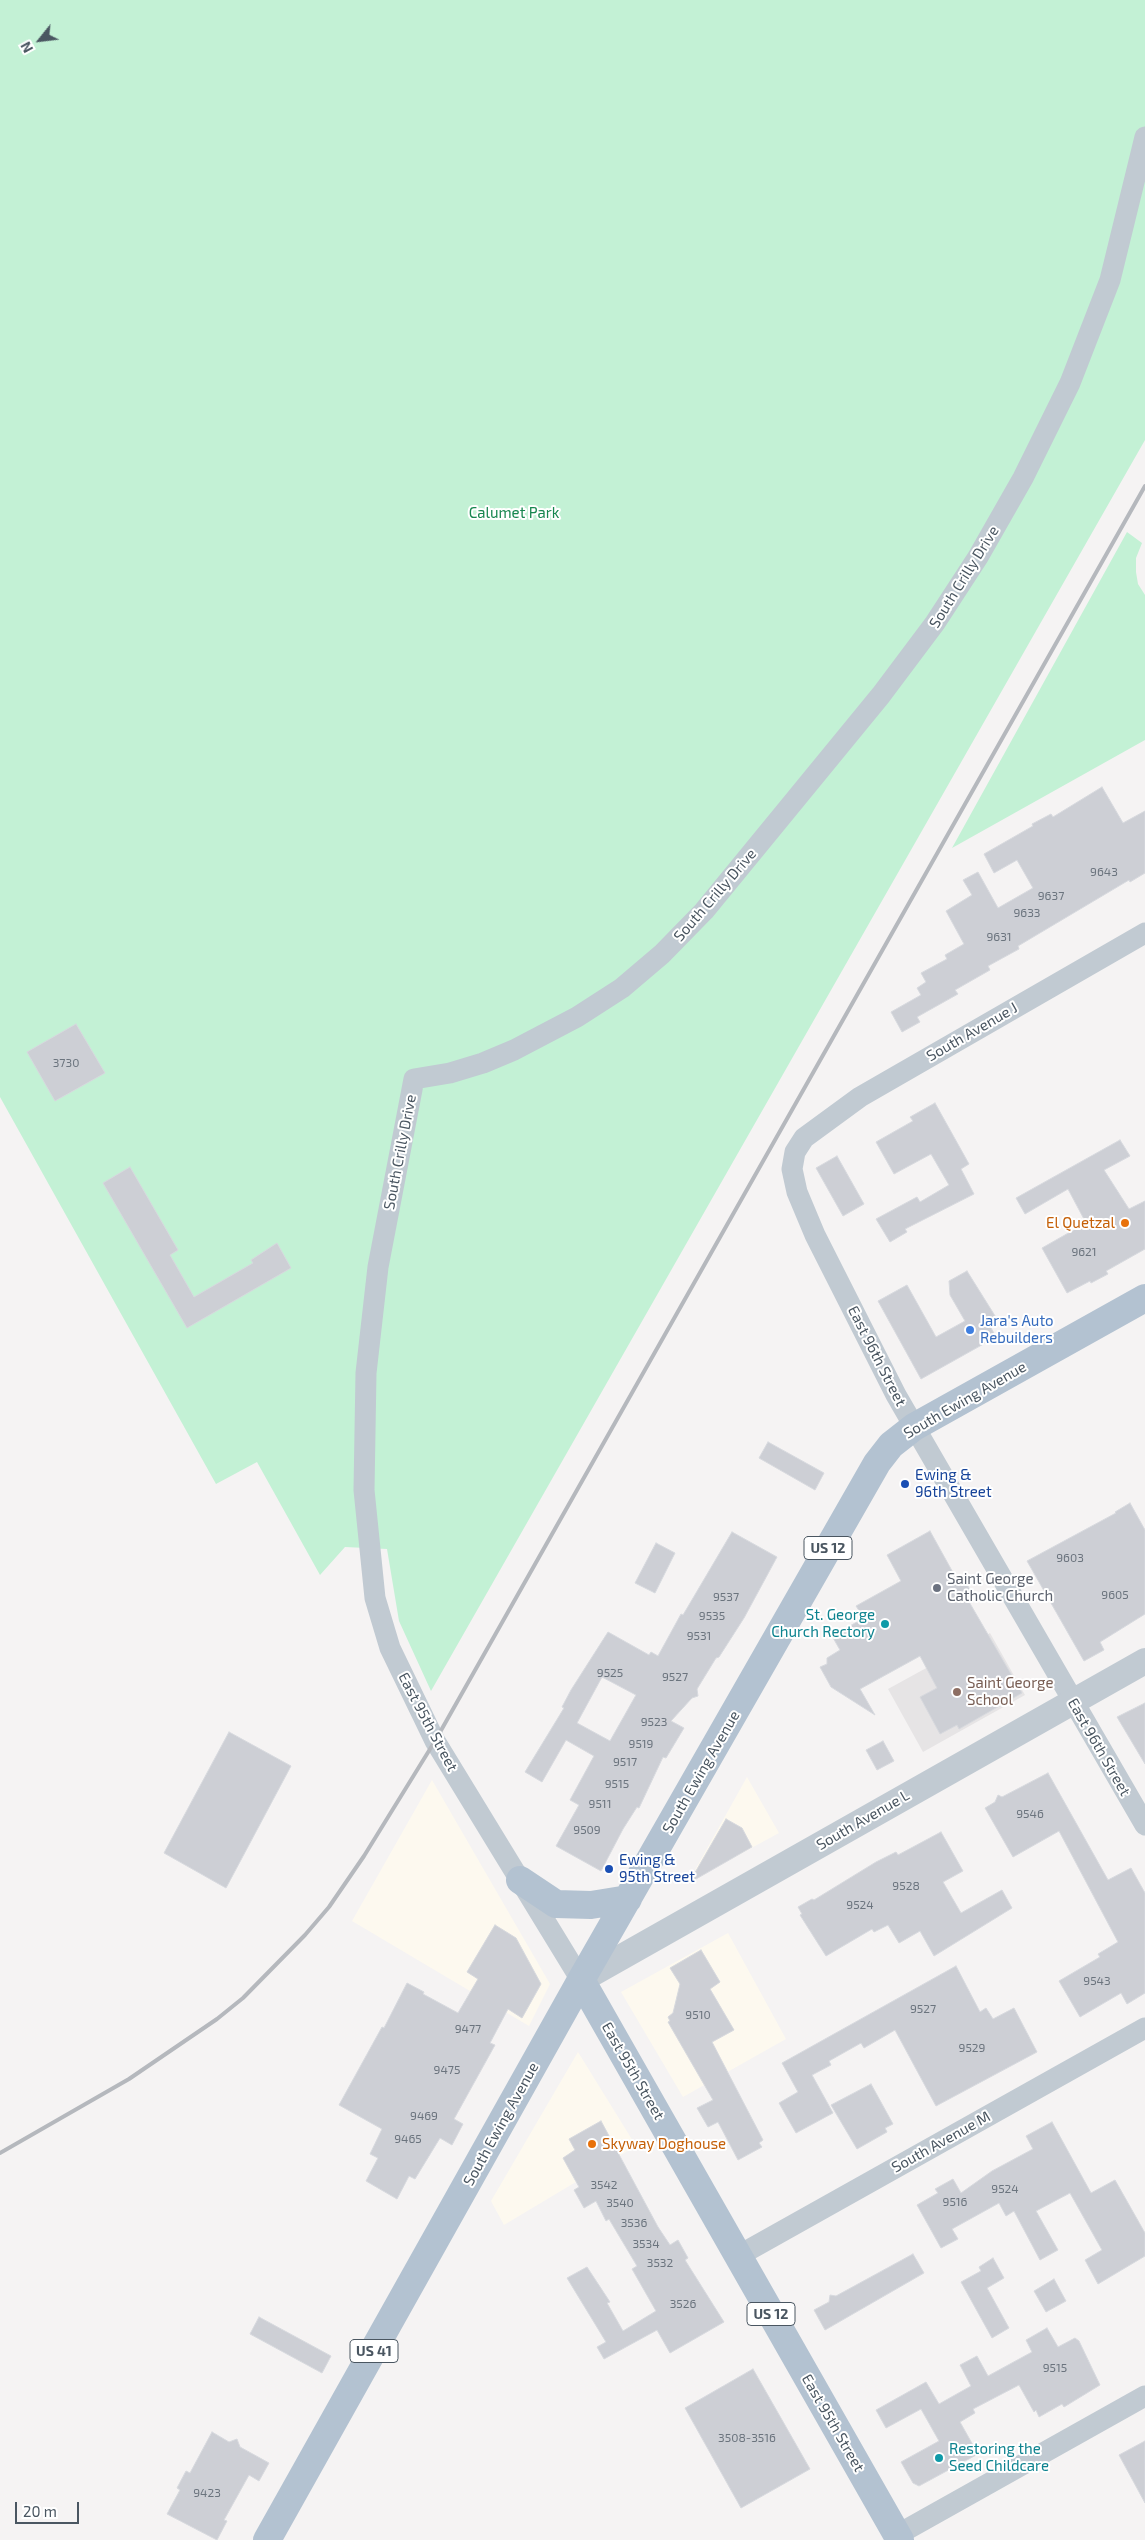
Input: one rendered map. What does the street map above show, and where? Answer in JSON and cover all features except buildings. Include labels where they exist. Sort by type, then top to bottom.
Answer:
[{"type":"main road","name":"South Ewing Avenue","points":[[267,2540],[581,1980],[877,1464],[891,1445],[914,1427],[1145,1298]]},
{"type":"main road","points":[[520,1880],[556,1904],[588,1905],[628,1899]]},
{"type":"main road","name":"East 95th Street","points":[[581,1980],[898,2537]]},
{"type":"street","name":"South Crilly Drive","points":[[375,1598],[364,1490],[366,1373],[378,1267],[414,1079],[458,1070],[514,1050],[577,1017],[622,988],[662,954],[704,911],[881,695],[935,623],[978,557],[1023,478],[1070,383],[1110,280],[1145,137]]},
{"type":"street","name":"South Avenue J","points":[[804,1138],[860,1097],[1145,934]]},
{"type":"street","name":"East 96th Street","points":[[804,1138],[795,1152],[792,1169],[797,1192],[815,1235],[914,1427],[1145,1825]]},
{"type":"street","name":"East 95th Street","points":[[375,1598],[390,1648],[413,1699],[435,1741],[581,1980]]},
{"type":"street","name":"South Avenue L","points":[[581,1980],[1145,1661]]},
{"type":"street","name":"South Avenue M","points":[[738,2256],[1145,2028]]},
{"type":"street","points":[[898,2537],[1145,2396]]},
{"type":"shaded area","name":"Saint George School","points":[[990,1633],[1025,1695],[923,1752],[888,1689]]},
{"type":"shaded area","points":[[747,1777],[779,1833],[702,1875],[695,1870]]},
{"type":"shaded area","points":[[432,1780],[550,1984],[529,2026],[352,1921]]},
{"type":"shaded area","points":[[728,1933],[786,2039],[683,2097],[621,1992]]},
{"type":"shaded area","points":[[578,2052],[636,2146],[504,2225],[491,2201]]},
{"type":"green space","name":"Calumet Park","points":[[0,0],[1145,0],[1145,440],[431,1691],[399,1621],[387,1549],[345,1547],[320,1575],[257,1462],[216,1484],[0,1097]]},
{"type":"green space","points":[[1127,532],[1142,543],[1136,558],[1136,572],[1138,584],[1145,595],[1145,740],[952,848]]},
{"type":"railway","points":[[0,2153],[129,2079],[217,2019],[243,1998],[305,1935],[329,1907],[364,1856],[435,1741],[1145,486]]},
{"type":"place","name":"El Quetzal","points":[[1125,1223]]},
{"type":"place","name":"Jara's Auto Rebuilders","points":[[970,1330]]},
{"type":"place","name":"Ewing & 96th Street","points":[[905,1484]]},
{"type":"place","name":"Saint George Catholic Church","points":[[937,1588]]},
{"type":"place","name":"St. George Church Rectory","points":[[885,1624]]},
{"type":"place","name":"Saint George School","points":[[957,1692]]},
{"type":"place","name":"Ewing & 95th Street","points":[[609,1869]]},
{"type":"place","name":"Skyway Doghouse","points":[[592,2144]]},
{"type":"place","name":"Restoring the Seed Childcare","points":[[939,2458]]}]
